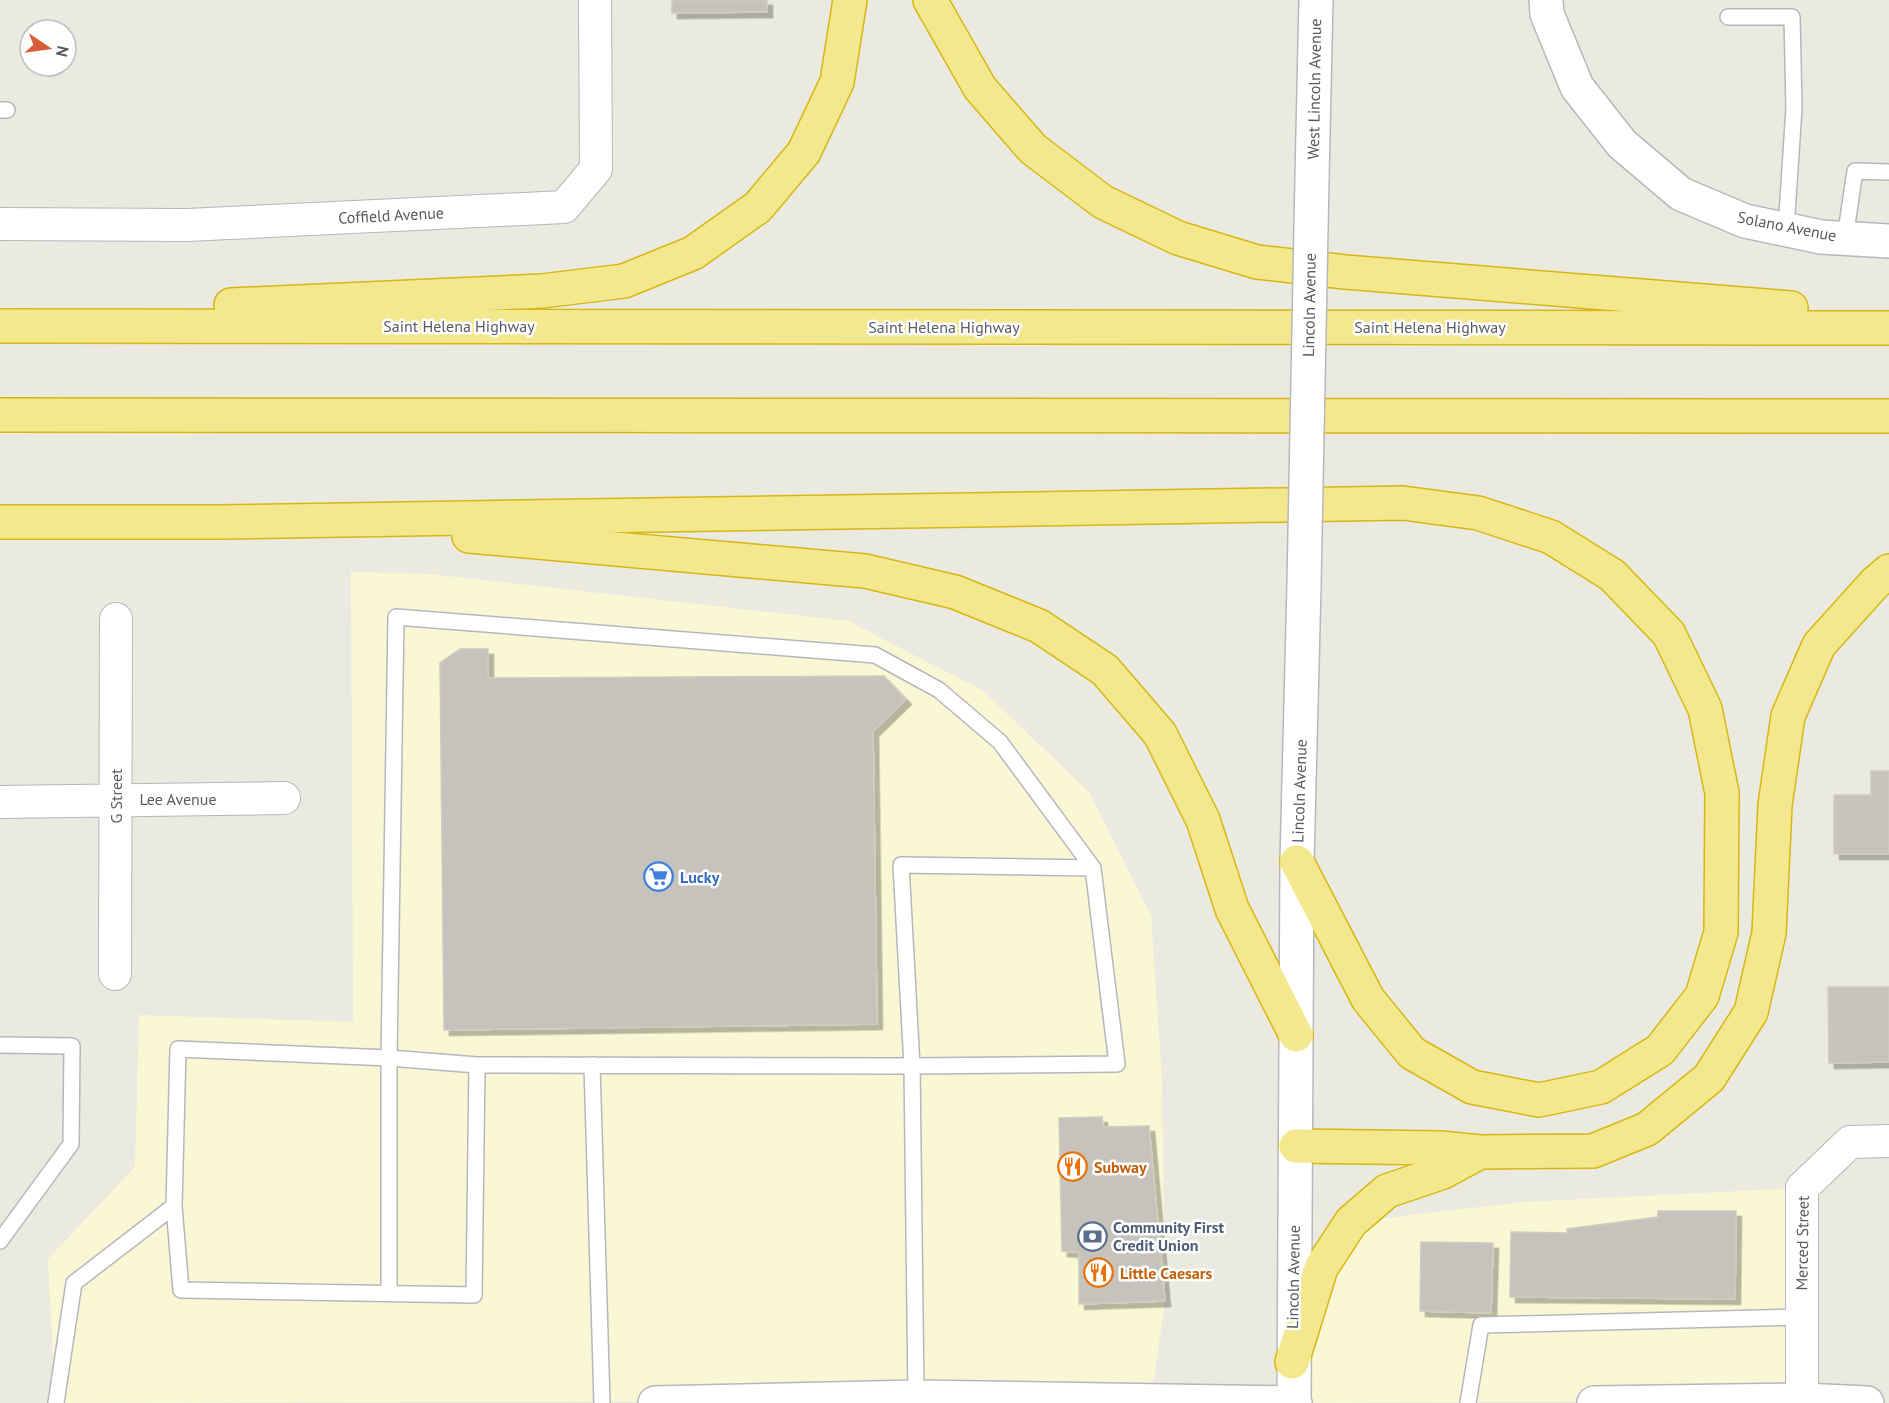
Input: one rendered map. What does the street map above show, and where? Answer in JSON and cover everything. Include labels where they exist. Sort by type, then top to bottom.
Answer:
[{"type":"highway","points":[[0,312],[530,292],[624,281],[693,253],[758,207],[804,152],[837,82],[850,0]]},
{"type":"highway","points":[[930,0],[980,88],[1033,149],[1103,202],[1178,238],[1257,262],[1345,272],[1889,314]]},
{"type":"highway","name":"Saint Helena Highway","points":[[0,326],[1889,328]]},
{"type":"highway","points":[[0,415],[1889,416]]},
{"type":"highway","points":[[0,522],[219,522],[1403,503],[1478,513],[1551,537],[1612,575],[1669,634],[1705,709],[1722,793],[1721,932],[1702,996],[1660,1050],[1601,1087],[1539,1100],[1472,1087],[1412,1053],[1368,999],[1297,862]]},
{"type":"highway","points":[[219,522],[473,536],[865,571],[955,592],[1039,626],[1105,670],[1160,734],[1203,820],[1232,909],[1296,1035]]},
{"type":"highway","points":[[1296,1146],[1480,1152],[1593,1151],[1647,1129],[1709,1078],[1751,1012],[1769,933],[1775,805],[1788,716],[1819,645],[1875,583],[1889,572]]},
{"type":"highway","points":[[1292,1362],[1321,1268],[1351,1222],[1388,1191],[1443,1172],[1480,1152]]},
{"type":"main road","name":"West Lincoln Avenue","points":[[1312,178],[1316,0]]},
{"type":"main road","points":[[1314,75],[1325,0]]},
{"type":"main road","name":"Solano Avenue","points":[[1546,0],[1547,14],[1577,87],[1622,144],[1681,194],[1745,221],[1845,238],[1889,241]]},
{"type":"main road","name":"Lincoln Avenue","points":[[1294,1403],[1292,1362],[1296,1146],[1297,862],[1312,178]]},
{"type":"main road","points":[[655,1403],[916,1397],[1294,1403]]},
{"type":"main road","points":[[1594,1403],[1802,1401],[1867,1403]]},
{"type":"street","name":"Coffield Avenue","points":[[0,224],[187,225],[564,207],[596,169],[595,0]]},
{"type":"street","name":"G Street","points":[[115,974],[116,619]]},
{"type":"street","name":"Lee Avenue","points":[[0,802],[284,798]]},
{"type":"street","name":"Merced Street","points":[[1802,1401],[1802,1188],[1850,1142],[1889,1141]]},
{"type":"lane","points":[[1728,17],[1792,17],[1794,108],[1786,229]]},
{"type":"lane","points":[[1845,238],[1855,171],[1889,172]]},
{"type":"lane","points":[[389,1294],[389,1058],[396,617],[875,655],[939,690],[1000,742],[1093,868],[1117,1064],[477,1065],[389,1058],[178,1048],[174,1206],[181,1290],[389,1294],[474,1295],[477,1065]]},
{"type":"lane","points":[[916,1397],[912,1066],[901,865],[1093,868]]},
{"type":"lane","points":[[0,1045],[72,1046],[71,1144],[0,1241]]},
{"type":"lane","points":[[592,1065],[602,1403]]},
{"type":"lane","points":[[56,1403],[74,1283],[174,1206]]},
{"type":"lane","points":[[1468,1403],[1481,1324],[1801,1317]]},
{"type":"shaded area","points":[[351,572],[429,574],[848,621],[982,690],[1089,792],[1151,916],[1162,1079],[1165,1301],[1151,1400],[55,1403],[48,1259],[135,1167],[139,1015],[353,1022]]},
{"type":"shaded area","points":[[1802,1188],[1802,1400],[1294,1403],[1351,1222],[1523,1202]]},
{"type":"building","points":[[672,0],[767,0],[767,12],[672,13]]},
{"type":"building","name":"Lucky","points":[[460,649],[488,649],[488,678],[884,676],[906,699],[873,731],[877,1024],[444,1030],[440,663]]},
{"type":"building","points":[[1871,771],[1889,771],[1889,854],[1834,854],[1834,795],[1871,795]]},
{"type":"building","points":[[1828,987],[1889,987],[1889,1062],[1829,1063]]},
{"type":"building","points":[[1102,1117],[1103,1127],[1149,1126],[1165,1301],[1079,1304],[1079,1252],[1062,1251],[1059,1118]]},
{"type":"building","points":[[1658,1211],[1736,1211],[1735,1299],[1510,1297],[1511,1232],[1567,1233],[1567,1229],[1658,1217]]},
{"type":"building","points":[[1421,1242],[1493,1243],[1491,1313],[1420,1311]]},
{"type":"place","name":"Lucky","points":[[659,877]]},
{"type":"place","name":"Subway","points":[[1073,1167]]},
{"type":"place","name":"Community First Credit Union","points":[[1092,1236]]},
{"type":"place","name":"Little Caesars","points":[[1099,1273]]}]
